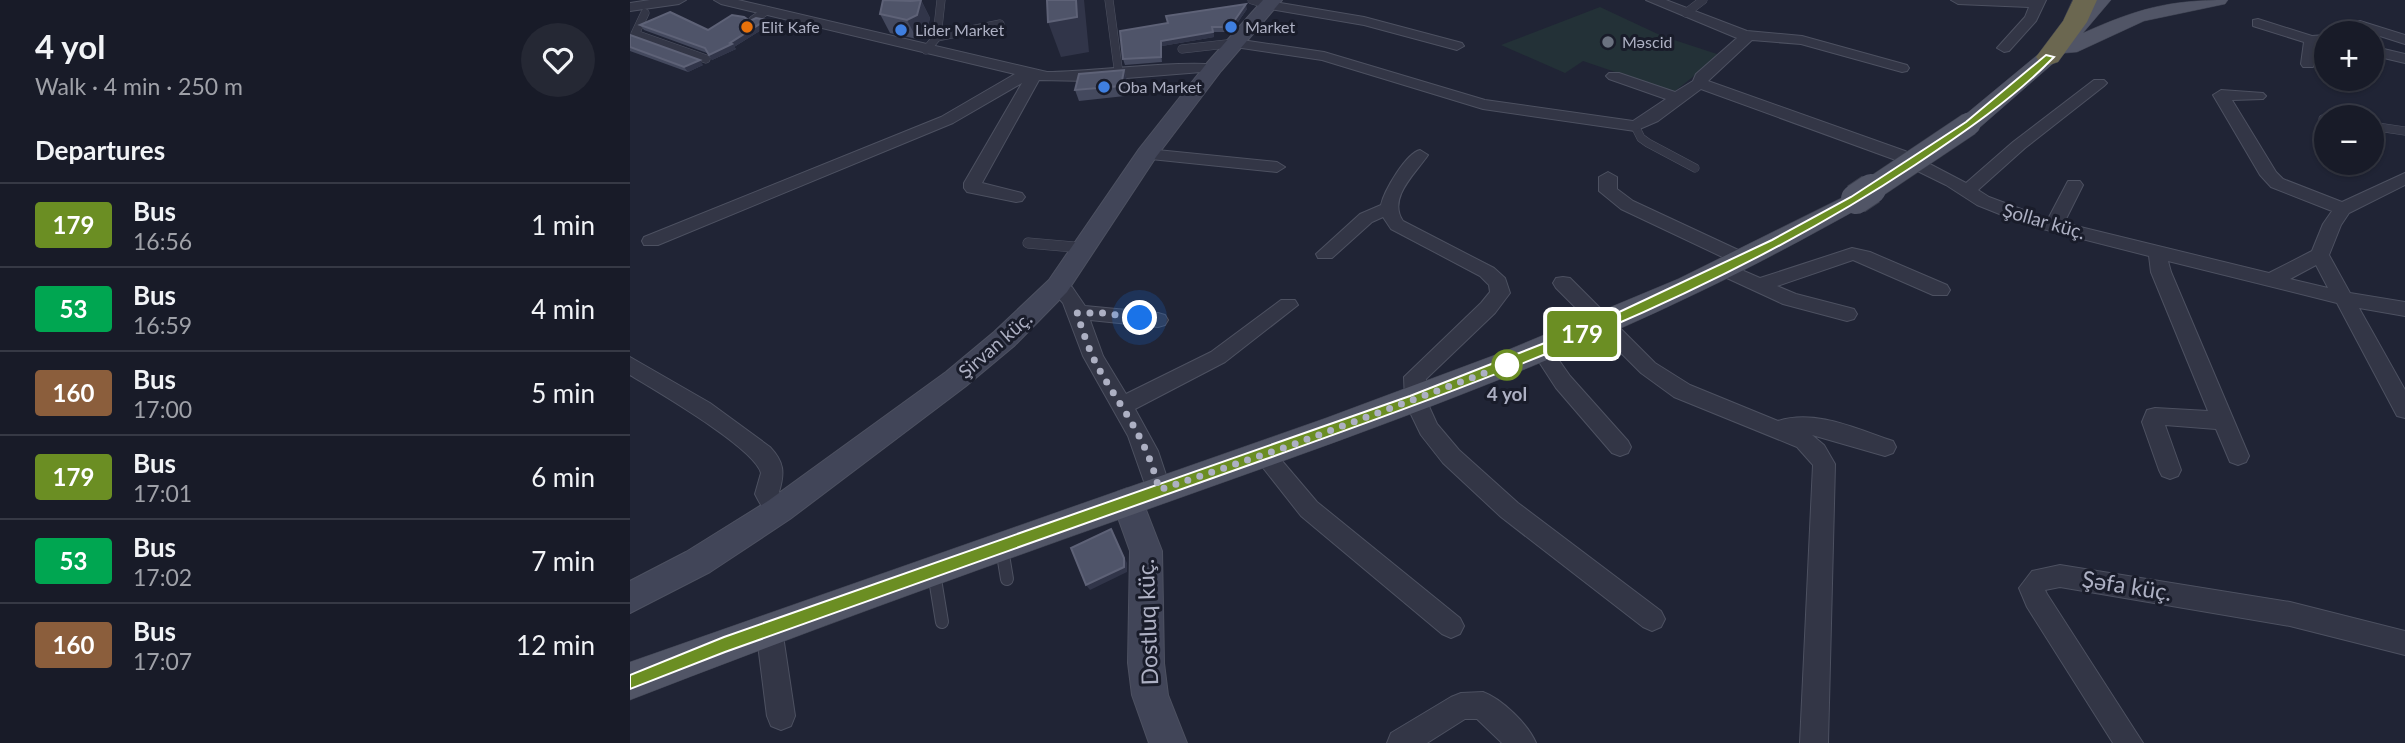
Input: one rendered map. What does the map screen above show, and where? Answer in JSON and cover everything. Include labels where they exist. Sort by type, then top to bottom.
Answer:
[{"type":"highway","points":[[2049,57],[2075,22],[2085,0]]},
{"type":"main road","points":[[630,681],[933,570],[1004,563],[1144,496],[1415,400],[1742,271],[1969,124],[2049,57],[2101,0]]},
{"type":"main road","points":[[2049,57],[2137,16],[2218,0]]},
{"type":"street","points":[[630,7],[644,10],[679,0]]},
{"type":"street","points":[[720,0],[760,15],[1030,74],[1068,79],[1214,67]]},
{"type":"street","points":[[1653,0],[1745,35],[1823,44],[1902,68]]},
{"type":"street","points":[[1958,0],[2039,2],[2031,18],[2004,48]]},
{"type":"street","points":[[1264,2],[1411,31],[1457,46]]},
{"type":"street","name":"Şirvan küç.","points":[[630,598],[698,562],[779,510],[956,379],[1004,339],[1058,286],[1147,154],[1264,2]]},
{"type":"street","points":[[1770,36],[1785,23]]},
{"type":"street","points":[[2258,23],[2314,39]]},
{"type":"street","points":[[2384,33],[2405,40]]},
{"type":"street","points":[[1235,43],[1324,56],[1483,104],[1635,126],[1647,123],[1700,83],[1701,77],[1743,42],[1745,35]]},
{"type":"street","points":[[2308,64],[2314,50]]},
{"type":"street","points":[[2384,53],[2405,59]]},
{"type":"street","points":[[1016,197],[973,188],[973,183],[1030,74]]},
{"type":"street","points":[[651,241],[947,120],[1030,74]]},
{"type":"street","points":[[1614,76],[1678,98]]},
{"type":"street","name":"Şollar küç.","points":[[1700,83],[1871,143],[2006,212],[2342,298],[2405,309]]},
{"type":"street","points":[[1967,191],[2019,145],[2099,83]]},
{"type":"street","points":[[2258,96],[2221,94],[2269,175],[2277,183],[2343,209]]},
{"type":"street","points":[[1147,154],[1277,167]]},
{"type":"street","points":[[1420,155],[1390,200],[1387,209],[1389,217],[1397,225],[1487,272],[1498,283],[1500,293],[1488,308],[1415,377],[1412,388],[1415,400],[1429,431],[1454,461],[1520,518],[1652,619]]},
{"type":"street","points":[[1608,177],[1608,191],[1628,205],[1790,299],[1847,314]]},
{"type":"street","points":[[2274,279],[2320,255],[2332,224],[2343,209],[2405,178]]},
{"type":"street","points":[[2053,226],[2074,185]]},
{"type":"street","points":[[1325,254],[1366,218],[1387,209]]},
{"type":"street","points":[[2157,250],[2161,272],[2238,456]]},
{"type":"street","points":[[1742,271],[1852,254],[1863,256],[1940,290]]},
{"type":"street","points":[[2320,255],[2405,410]]},
{"type":"street","points":[[1563,283],[1648,368],[1682,391],[1805,440],[1824,464],[1814,743]]},
{"type":"street","points":[[1058,286],[1073,299],[1089,349],[1144,443],[1144,496]]},
{"type":"street","points":[[1124,405],[1218,357],[1289,305]]},
{"type":"street","points":[[1077,313],[1102,313],[1158,320]]},
{"type":"street","points":[[1542,351],[1563,382],[1620,447]]},
{"type":"street","points":[[630,365],[702,409],[762,453],[770,462],[773,473],[767,494],[779,510]]},
{"type":"street","points":[[2170,470],[2153,422],[2155,416],[2224,421]]},
{"type":"street","points":[[1779,429],[1790,424],[1807,424],[1885,447]]},
{"type":"street","points":[[1264,455],[1309,509],[1451,626]]},
{"type":"street","name":"Dostluq küç.","points":[[1144,496],[1146,663],[1159,739]]},
{"type":"street","name":"Şəfa küç.","points":[[2129,743],[2036,599],[2032,588],[2036,581],[2046,576],[2060,576],[2217,600],[2290,614],[2405,643]]},
{"type":"street","points":[[769,629],[781,716]]},
{"type":"street","points":[[1401,743],[1461,706],[1483,705],[1522,743]]},
{"type":"lane","points":[[926,50],[937,37],[941,0]]},
{"type":"lane","points":[[1110,0],[1119,75]]},
{"type":"lane","points":[[1686,13],[1703,0]]},
{"type":"lane","points":[[644,10],[635,34],[706,59]]},
{"type":"lane","points":[[937,37],[1000,24]]},
{"type":"lane","points":[[1182,49],[1235,43]]},
{"type":"lane","points":[[1635,126],[1641,138],[1648,143],[1695,168]]},
{"type":"lane","points":[[2384,128],[2405,131]]},
{"type":"lane","points":[[1028,243],[1084,248]]},
{"type":"lane","points":[[933,570],[942,622]]},
{"type":"shaded area","points":[[1600,7],[1662,36],[1720,55],[1674,92],[1583,61],[1565,73],[1501,45]]},
{"type":"building","points":[[883,0],[921,0],[917,15],[907,20],[880,14]]},
{"type":"building","points":[[1047,0],[1076,0],[1077,17],[1048,22]]},
{"type":"building","points":[[1246,4],[1230,27],[1212,27],[1213,32],[1161,41],[1161,57],[1123,59],[1120,31],[1168,23],[1166,16]]},
{"type":"building","points":[[670,12],[708,30],[732,15],[750,21],[756,18],[766,20],[730,43],[732,44],[709,55],[705,48],[640,25]]},
{"type":"building","points":[[630,35],[700,60],[684,67],[630,47]]},
{"type":"building","points":[[1124,70],[1121,86],[1075,90],[1079,74]]},
{"type":"building","points":[[1111,529],[1124,558],[1124,567],[1086,585],[1071,548]]},
{"type":"bus line","name":"179","points":[[630,681],[724,645],[1415,400],[1603,325],[1776,243],[1856,199],[1969,124],[2049,57]]},
{"type":"place","name":"Elit Kafe","points":[[747,27]]},
{"type":"place","name":"Market","points":[[1231,27]]},
{"type":"place","name":"Lider Market","points":[[901,30]]},
{"type":"place","name":"Məscid","points":[[1608,42]]},
{"type":"place","name":"Oba Market","points":[[1104,87]]},
{"type":"place","name":"4 yol","points":[[1507,365]]},
{"type":"route","points":[[1140,318],[1077,313],[1089,349],[1100,371],[1124,405],[1153,462],[1159,490],[1289,446],[1517,361],[1507,365]]}]
